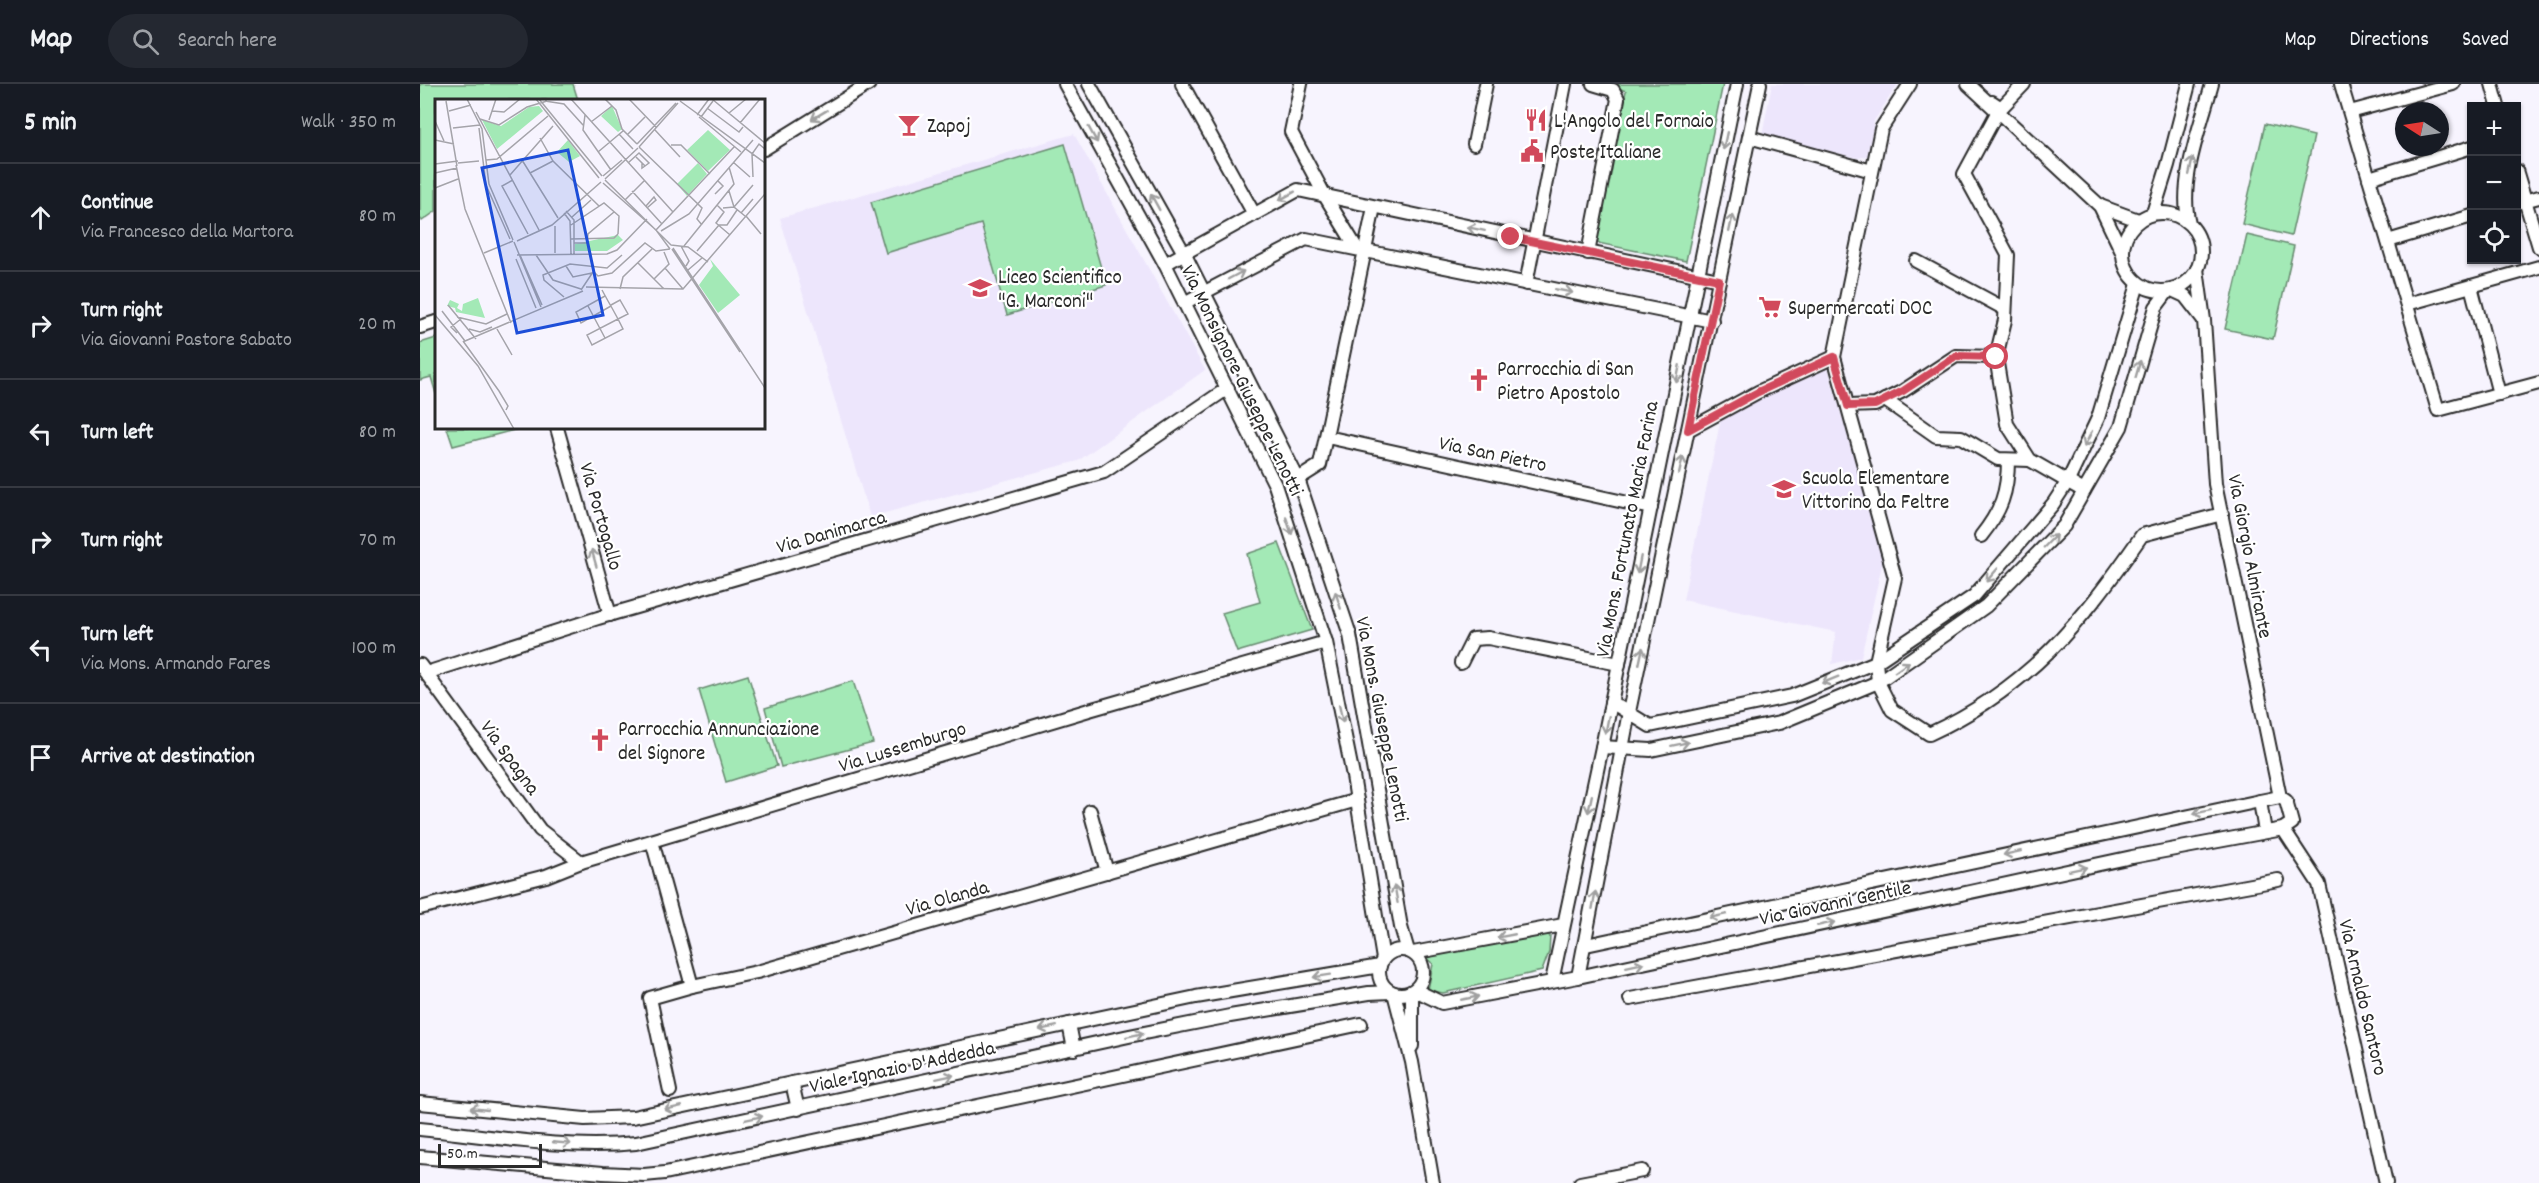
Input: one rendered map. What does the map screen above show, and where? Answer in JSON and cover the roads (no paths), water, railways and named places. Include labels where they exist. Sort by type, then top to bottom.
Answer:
[{"type":"street","points":[[765,148],[869,84]]},
{"type":"street","name":"Via Monsignore Giuseppe Lenotti","points":[[1065,84],[1165,264],[1275,485],[1326,642],[1357,800],[1382,963]]},
{"type":"street","name":"Via Mons. Giuseppe Lenotti","points":[[1089,84],[1184,253],[1298,480],[1350,635],[1401,927],[1410,952]]},
{"type":"street","points":[[1182,84],[1254,214]]},
{"type":"street","points":[[1301,84],[1291,132],[1325,196],[1360,248]]},
{"type":"street","points":[[1474,144],[1486,84]]},
{"type":"street","points":[[1526,284],[1564,84]]},
{"type":"street","points":[[1588,253],[1618,99],[1613,90],[1593,84]]},
{"type":"street","name":"Via Mons. Fortunato Maria Farina","points":[[1552,981],[1737,84]]},
{"type":"street","name":"Via Mons. Fortunato Maria Farina","points":[[1578,977],[1629,713],[1760,84]]},
{"type":"street","points":[[1910,84],[1881,129],[1834,357],[1895,578],[1876,662],[1878,682],[1892,710],[1929,734],[1962,718],[2012,686],[2059,643],[2109,583],[2142,535],[2222,514]]},
{"type":"street","points":[[1968,84],[2100,206],[2122,253],[2128,273],[2139,284],[2151,290],[2170,291],[2185,297],[2204,320]]},
{"type":"street","points":[[1980,94],[2001,108],[2024,84]]},
{"type":"street","points":[[2153,213],[2189,84]]},
{"type":"street","points":[[1602,747],[1652,750],[1779,723],[1878,682],[1986,606],[2064,526],[2121,427],[2156,307],[2170,291],[2184,284],[2197,269],[2201,255],[2200,242],[2189,223],[2184,207],[2190,168],[2212,84]]},
{"type":"street","points":[[2341,84],[2438,410],[2539,383]]},
{"type":"street","points":[[2350,112],[2414,89],[2453,84]]},
{"type":"street","points":[[2492,84],[2497,102]]},
{"type":"street","points":[[1998,111],[1964,174],[2008,255],[2005,309],[1996,357],[2007,424],[2030,460],[2085,491]]},
{"type":"street","points":[[1749,137],[1872,171]]},
{"type":"street","points":[[2369,178],[2467,149]]},
{"type":"street","points":[[1165,264],[1298,190],[1719,280]]},
{"type":"street","points":[[2539,196],[2521,202],[2539,247]]},
{"type":"street","points":[[2100,206],[2138,220]]},
{"type":"street","points":[[1298,480],[1320,465],[1327,437],[1360,248],[1374,207]]},
{"type":"street","points":[[2122,253],[2126,236],[2138,220],[2153,213],[2178,216],[2189,223]]},
{"type":"street","points":[[2388,241],[2467,217]]},
{"type":"street","points":[[1185,303],[1306,239],[1360,248],[1712,321]]},
{"type":"street","points":[[1916,261],[2005,309]]},
{"type":"street","points":[[2407,304],[2539,267]]},
{"type":"street","name":"Via Giorgio Almirante","points":[[2197,269],[2200,277],[2204,320],[2215,484],[2280,797],[2286,801],[2292,823],[2283,829]]},
{"type":"street","points":[[1611,702],[1650,726],[1792,696],[1876,662],[1974,596],[2053,504],[2068,481],[2098,418],[2139,284]]},
{"type":"street","points":[[2471,286],[2499,394]]},
{"type":"street","points":[[420,327],[435,322]]},
{"type":"street","points":[[1848,406],[1875,405],[1903,391],[1956,356],[1996,357]]},
{"type":"street","points":[[1688,430],[1758,392],[1834,357]]},
{"type":"street","name":"Via Danimarca","points":[[423,669],[1104,472],[1228,388]]},
{"type":"street","points":[[1885,400],[1936,436],[1961,437],[1998,459],[2030,460]]},
{"type":"street","name":"Via Portogallo","points":[[557,429],[610,615]]},
{"type":"street","name":"Via San Pietro","points":[[1327,437],[1651,508]]},
{"type":"street","points":[[1981,536],[1997,516],[2008,480],[2008,460]]},
{"type":"street","points":[[1461,663],[1473,639],[1488,638],[1619,664]]},
{"type":"street","name":"Via Lussemburgo","points":[[420,908],[546,876],[581,862],[1089,710],[1326,642]]},
{"type":"street","name":"Via Spagna","points":[[423,669],[540,830],[581,862]]},
{"type":"street","name":"Via Giovanni Gentile","points":[[1586,945],[2280,797]]},
{"type":"street","name":"Via Olanda","points":[[670,1091],[650,998],[757,972],[1357,800]]},
{"type":"street","points":[[2260,801],[2265,832]]},
{"type":"street","points":[[1090,811],[1107,872]]},
{"type":"street","name":"Via Giovanni Gentile","points":[[1414,991],[1443,1003],[1578,977],[2132,857],[2283,829]]},
{"type":"street","name":"Via Arnaldo Santoro","points":[[2283,829],[2319,885],[2386,1183]]},
{"type":"street","points":[[652,841],[692,986]]},
{"type":"street","points":[[1630,999],[2278,880]]},
{"type":"street","points":[[1433,1183],[1412,1062],[1392,993],[1381,981],[1382,963],[1395,951],[1410,952],[1563,925]]},
{"type":"street","points":[[1410,952],[1422,964],[1423,971],[1423,978],[1414,991],[1412,1062]]},
{"type":"street","name":"Viale Ignazio D'Addedda","points":[[420,1103],[585,1119],[633,1117],[1228,991],[1382,963]]},
{"type":"street","points":[[1392,993],[1406,994],[1414,991]]},
{"type":"street","name":"Viale Ignazio D'Addedda","points":[[420,1130],[564,1143],[611,1145],[647,1140],[1230,1016],[1370,993],[1392,993]]},
{"type":"street","points":[[1069,1024],[1074,1049]]},
{"type":"street","points":[[420,1157],[603,1173],[644,1175],[665,1173],[1361,1024]]},
{"type":"street","points":[[792,1083],[798,1108]]},
{"type":"street","points":[[1580,1183],[1642,1171]]},
{"type":"place","name":"L'Angolo del Fornaio","points":[[1536,120]]},
{"type":"place","name":"Zapoj","points":[[909,125]]},
{"type":"place","name":"Poste Italiane","points":[[1532,151]]},
{"type":"place","name":"Liceo Scientifico \"G. Marconi\"","points":[[980,288]]},
{"type":"place","name":"Supermercati DOC","points":[[1770,307]]},
{"type":"place","name":"Parrocchia di San Pietro Apostolo","points":[[1479,380]]},
{"type":"place","name":"Scuola Elementare Vittorino da Feltre","points":[[1784,489]]},
{"type":"place","name":"Parrocchia Annunciazione del Signore","points":[[600,740]]}]
